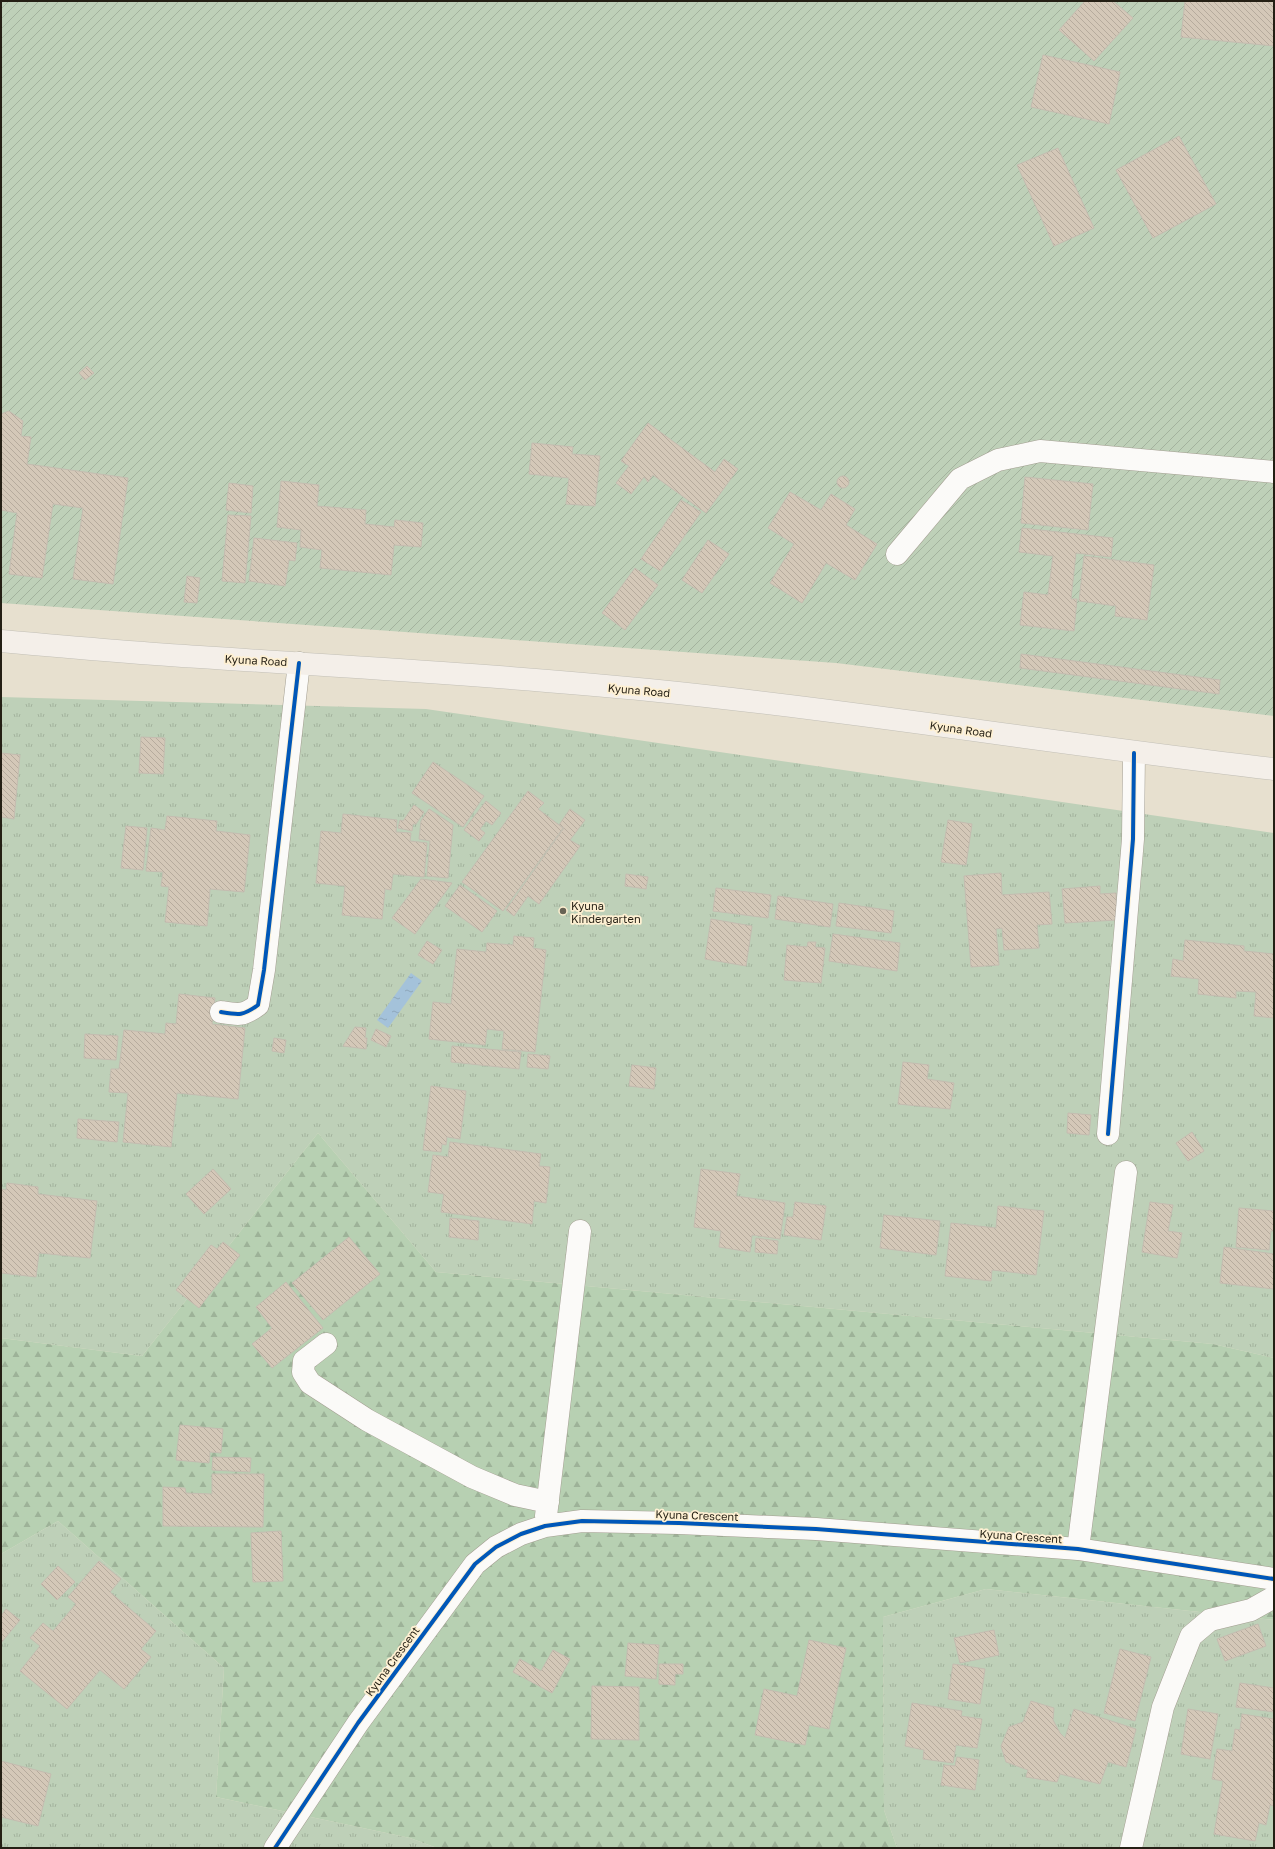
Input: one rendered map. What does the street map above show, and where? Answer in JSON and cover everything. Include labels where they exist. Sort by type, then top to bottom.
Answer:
[{"type":"main road","name":"Kyuna Road","points":[[1,641],[648,690],[878,717],[1134,753],[1274,769]]},
{"type":"street","points":[[897,554],[960,479],[998,460],[1040,451],[1274,472]]},
{"type":"street","points":[[221,1012],[240,1015],[249,1012],[258,1005],[264,970],[299,663]]},
{"type":"street","points":[[1108,1134],[1133,840],[1134,753]]},
{"type":"street","points":[[1078,1549],[1126,1172]]},
{"type":"street","points":[[545,1526],[580,1231]]},
{"type":"street","points":[[326,1344],[304,1361],[303,1372],[310,1383],[367,1420],[472,1477],[515,1495],[548,1502]]},
{"type":"street","name":"Kyuna Crescent","points":[[276,1848],[358,1723],[475,1564],[496,1547],[521,1534],[545,1526],[582,1521],[679,1523],[816,1529],[1078,1549],[1274,1579]]},
{"type":"street","points":[[1131,1848],[1163,1707],[1191,1636],[1210,1620],[1251,1610],[1274,1597]]},
{"type":"green space","points":[[1,1],[1274,1],[1274,716],[836,663],[1,603]]},
{"type":"green space","points":[[1,697],[426,709],[1274,833],[1274,1358],[1213,1344],[436,1272],[318,1133],[142,1356],[1,1338]]},
{"type":"green space","points":[[318,1133],[436,1272],[1213,1344],[1274,1358],[1274,1620],[986,1589],[883,1617],[884,1810],[897,1848],[437,1848],[410,1838],[216,1797],[224,1668],[58,1521],[1,1554],[1,1338],[142,1356]]},
{"type":"green space","points":[[58,1521],[224,1668],[216,1797],[410,1838],[437,1848],[1,1848],[1,1554]]},
{"type":"green space","points":[[986,1589],[1274,1620],[1274,1848],[897,1848],[884,1810],[883,1617]]},
{"type":"water","points":[[411,973],[422,981],[388,1028],[377,1020]]},
{"type":"building","points":[[1085,1],[1113,1],[1133,18],[1094,61],[1059,30]]},
{"type":"building","points":[[1185,1],[1274,1],[1274,46],[1181,37]]},
{"type":"building","points":[[1043,55],[1120,72],[1109,124],[1031,107]]},
{"type":"building","points":[[1179,136],[1216,204],[1153,238],[1116,170]]},
{"type":"building","points":[[1058,148],[1094,228],[1054,246],[1017,165]]},
{"type":"building","points":[[87,366],[94,373],[85,380],[79,373]]},
{"type":"building","points":[[9,411],[23,421],[21,436],[31,437],[27,464],[128,478],[113,584],[73,579],[83,508],[53,504],[42,578],[9,574],[17,513],[1,510],[1,414]]},
{"type":"building","points":[[648,423],[715,472],[724,459],[738,469],[706,513],[653,475],[648,482],[644,477],[631,494],[616,483],[629,466],[621,461]]},
{"type":"building","points":[[532,443],[573,447],[572,454],[600,456],[595,506],[566,504],[569,478],[529,474]]},
{"type":"building","points":[[841,476],[845,476],[849,482],[845,488],[841,488],[837,484],[837,480]]},
{"type":"building","points":[[1025,477],[1093,484],[1088,530],[1021,523]]},
{"type":"building","points":[[281,481],[319,485],[317,506],[366,510],[365,524],[394,527],[395,520],[423,523],[421,547],[394,545],[391,575],[320,568],[322,550],[300,547],[301,530],[277,527]]},
{"type":"building","points":[[229,483],[253,486],[251,513],[226,510]]},
{"type":"building","points":[[790,492],[821,510],[831,494],[855,509],[846,525],[877,544],[855,580],[826,563],[802,603],[770,583],[794,544],[768,528]]},
{"type":"building","points":[[681,500],[701,512],[660,571],[641,559]]},
{"type":"building","points":[[228,515],[251,516],[245,583],[222,581]]},
{"type":"building","points":[[1022,528],[1113,538],[1111,557],[1076,553],[1071,599],[1077,599],[1074,631],[1020,625],[1024,592],[1048,595],[1053,556],[1019,552]]},
{"type":"building","points":[[254,538],[297,543],[295,561],[289,560],[285,586],[249,581]]},
{"type":"building","points":[[708,540],[729,554],[702,593],[682,580]]},
{"type":"building","points":[[1084,556],[1154,565],[1147,620],[1115,616],[1116,606],[1079,601]]},
{"type":"building","points":[[635,568],[658,585],[625,630],[602,613]]},
{"type":"building","points":[[187,576],[200,578],[197,603],[184,602]]},
{"type":"building","points":[[1021,654],[1220,680],[1219,694],[1020,668]]},
{"type":"building","points":[[141,737],[165,738],[163,774],[139,773]]},
{"type":"building","points":[[1,753],[20,755],[14,819],[1,817]]},
{"type":"building","points":[[433,762],[484,796],[463,827],[412,793]]},
{"type":"building","points":[[528,791],[544,803],[538,809],[563,828],[503,911],[462,882]]},
{"type":"building","points":[[486,801],[501,813],[492,825],[486,821],[480,829],[485,833],[479,841],[464,830]]},
{"type":"building","points":[[414,805],[424,812],[416,824],[413,824],[412,831],[398,828],[400,820],[403,821]]},
{"type":"building","points":[[429,809],[453,825],[448,878],[427,876],[430,841],[419,839],[421,821]]},
{"type":"building","points":[[570,809],[585,820],[570,840],[580,846],[539,904],[528,896],[514,916],[506,910],[564,828],[559,825]]},
{"type":"building","points":[[343,814],[397,820],[396,832],[411,833],[410,841],[427,843],[424,877],[393,874],[391,890],[385,889],[382,919],[342,915],[345,886],[316,883],[321,831],[341,833]]},
{"type":"building","points":[[167,816],[217,821],[216,831],[250,835],[244,892],[210,889],[207,926],[165,922],[169,887],[161,886],[163,872],[146,871],[151,828],[165,830]]},
{"type":"building","points":[[948,820],[972,824],[966,865],[941,862]]},
{"type":"building","points":[[126,826],[147,828],[143,870],[121,868]]},
{"type":"building","points":[[1001,873],[1002,895],[1049,892],[1052,924],[1037,925],[1039,948],[1004,950],[1002,928],[996,929],[999,965],[971,967],[964,876]]},
{"type":"building","points":[[626,874],[648,877],[646,889],[625,886]]},
{"type":"building","points":[[421,879],[452,883],[415,934],[392,918]]},
{"type":"building","points":[[460,885],[497,911],[482,932],[445,906]]},
{"type":"building","points":[[1100,886],[1100,894],[1116,893],[1117,920],[1065,923],[1062,889]]},
{"type":"building","points":[[716,888],[771,895],[768,918],[713,911]]},
{"type":"building","points":[[778,896],[833,904],[830,927],[775,919]]},
{"type":"building","points":[[839,903],[894,911],[891,933],[836,926]]},
{"type":"building","points":[[711,919],[752,926],[746,966],[705,959]]},
{"type":"building","points":[[833,934],[900,943],[897,971],[829,961]]},
{"type":"building","points":[[514,936],[534,938],[533,948],[546,950],[535,1052],[502,1049],[504,1031],[487,1029],[485,1045],[429,1039],[433,1002],[451,1004],[457,949],[486,952],[487,943],[513,945]]},
{"type":"building","points":[[1185,940],[1244,946],[1244,951],[1274,954],[1274,1018],[1254,1016],[1256,992],[1236,991],[1236,998],[1198,994],[1199,979],[1171,976],[1173,959],[1183,961]]},
{"type":"building","points":[[427,941],[442,950],[433,964],[418,955]]},
{"type":"building","points":[[808,942],[816,942],[815,947],[825,948],[821,983],[784,980],[787,945],[807,947]]},
{"type":"building","points":[[179,994],[215,998],[212,1024],[245,1028],[238,1099],[177,1093],[171,1147],[123,1142],[128,1093],[109,1092],[111,1069],[119,1069],[124,1030],[165,1034],[166,1023],[176,1024]]},
{"type":"building","points":[[355,1027],[366,1028],[366,1049],[343,1046]]},
{"type":"building","points":[[376,1029],[391,1036],[386,1047],[371,1040]]},
{"type":"building","points":[[85,1034],[118,1036],[116,1060],[84,1058]]},
{"type":"building","points":[[274,1038],[286,1040],[284,1053],[272,1051]]},
{"type":"building","points":[[452,1046],[521,1052],[519,1069],[451,1062]]},
{"type":"building","points":[[528,1054],[550,1056],[548,1069],[527,1067]]},
{"type":"building","points":[[903,1062],[929,1065],[927,1079],[954,1083],[950,1109],[898,1104]]},
{"type":"building","points":[[632,1065],[656,1068],[654,1089],[629,1086]]},
{"type":"building","points":[[431,1086],[466,1091],[460,1139],[447,1137],[446,1145],[442,1144],[441,1152],[423,1150]]},
{"type":"building","points":[[1068,1113],[1091,1115],[1089,1135],[1067,1133]]},
{"type":"building","points":[[78,1119],[119,1122],[117,1142],[77,1138]]},
{"type":"building","points":[[1192,1132],[1204,1151],[1188,1161],[1176,1143]]},
{"type":"building","points":[[450,1142],[541,1154],[539,1166],[550,1167],[546,1203],[534,1201],[532,1224],[441,1212],[444,1194],[428,1192],[433,1155],[448,1157]]},
{"type":"building","points":[[213,1169],[231,1189],[204,1214],[186,1194]]},
{"type":"building","points":[[701,1169],[740,1174],[736,1196],[785,1203],[780,1239],[752,1235],[750,1252],[719,1247],[721,1231],[694,1227]]},
{"type":"building","points":[[7,1183],[38,1187],[38,1194],[97,1201],[90,1258],[39,1253],[36,1277],[1,1273],[1,1189],[6,1190]]},
{"type":"building","points":[[795,1202],[826,1206],[821,1240],[784,1235],[787,1217],[793,1217]]},
{"type":"building","points":[[1150,1202],[1173,1205],[1168,1231],[1182,1233],[1177,1258],[1142,1252]]},
{"type":"building","points":[[998,1206],[1044,1211],[1036,1275],[992,1270],[991,1281],[945,1276],[951,1223],[996,1228]]},
{"type":"building","points":[[1239,1208],[1274,1211],[1274,1231],[1271,1231],[1269,1250],[1236,1247]]},
{"type":"building","points":[[884,1215],[940,1221],[936,1255],[880,1248]]},
{"type":"building","points":[[450,1218],[479,1221],[478,1240],[449,1237]]},
{"type":"building","points":[[349,1237],[380,1274],[323,1320],[292,1283]]},
{"type":"building","points":[[756,1238],[778,1241],[777,1254],[755,1252]]},
{"type":"building","points":[[223,1242],[240,1255],[199,1308],[176,1290],[211,1245],[217,1249]]},
{"type":"building","points":[[1224,1247],[1274,1254],[1274,1289],[1220,1283]]},
{"type":"building","points":[[286,1282],[323,1328],[272,1368],[252,1344],[272,1328],[256,1307]]},
{"type":"building","points":[[180,1425],[223,1429],[221,1453],[210,1452],[209,1463],[176,1460]]},
{"type":"building","points":[[213,1457],[251,1458],[250,1472],[212,1470]]},
{"type":"building","points":[[212,1474],[264,1474],[263,1527],[163,1526],[163,1487],[185,1488],[186,1493],[212,1494]]},
{"type":"building","points":[[281,1531],[283,1581],[253,1582],[251,1533]]},
{"type":"building","points":[[99,1561],[121,1579],[110,1592],[156,1631],[141,1649],[151,1657],[124,1689],[100,1670],[67,1709],[20,1671],[40,1646],[30,1638],[43,1623],[53,1631],[76,1604],[68,1597]]},
{"type":"building","points":[[58,1566],[75,1582],[57,1600],[41,1584]]},
{"type":"building","points":[[6,1609],[20,1620],[1,1643],[1,1616]]},
{"type":"building","points":[[1258,1624],[1266,1646],[1225,1661],[1217,1639]]},
{"type":"building","points":[[994,1630],[999,1655],[960,1663],[954,1638]]},
{"type":"building","points":[[809,1640],[846,1648],[829,1729],[809,1725],[805,1745],[755,1735],[764,1689],[797,1696]]},
{"type":"building","points":[[628,1643],[659,1645],[656,1679],[625,1676]]},
{"type":"building","points":[[1120,1649],[1151,1657],[1135,1721],[1104,1713]]},
{"type":"building","points":[[553,1650],[570,1659],[552,1693],[513,1672],[520,1659],[541,1671]]},
{"type":"building","points":[[659,1664],[683,1664],[683,1674],[675,1674],[675,1685],[659,1684]]},
{"type":"building","points":[[953,1664],[985,1669],[980,1704],[948,1699]]},
{"type":"building","points":[[1240,1683],[1274,1688],[1274,1712],[1236,1707]]},
{"type":"building","points":[[592,1686],[639,1687],[639,1740],[591,1739]]},
{"type":"building","points":[[1031,1701],[1054,1708],[1053,1720],[1060,1733],[1065,1738],[1074,1709],[1136,1729],[1126,1767],[1108,1762],[1100,1784],[1060,1774],[1057,1782],[1026,1777],[1028,1770],[1006,1762],[1001,1746],[1009,1727],[1023,1722]]},
{"type":"building","points":[[912,1703],[962,1711],[961,1716],[982,1719],[977,1748],[956,1745],[953,1763],[923,1759],[924,1750],[905,1746]]},
{"type":"building","points":[[1188,1709],[1218,1714],[1210,1759],[1181,1754]]},
{"type":"building","points":[[1242,1714],[1274,1719],[1272,1734],[1274,1734],[1274,1806],[1270,1805],[1266,1825],[1259,1823],[1255,1841],[1214,1834],[1223,1781],[1212,1779],[1217,1749],[1232,1751],[1235,1729],[1240,1730]]},
{"type":"building","points":[[957,1757],[979,1760],[975,1790],[941,1785],[944,1765],[955,1766]]},
{"type":"building","points":[[1,1761],[51,1774],[38,1826],[1,1817]]},
{"type":"cycle path","points":[[221,1012],[241,1014],[258,1005],[264,970],[299,663]]},
{"type":"cycle path","points":[[1108,1134],[1133,839],[1134,753]]},
{"type":"cycle path","points":[[275,1848],[358,1723],[475,1564],[496,1547],[521,1534],[545,1526],[582,1521],[679,1523],[816,1529],[1078,1549],[1274,1579]]},
{"type":"place","name":"Kyuna Kindergarten","points":[[563,911]]}]
